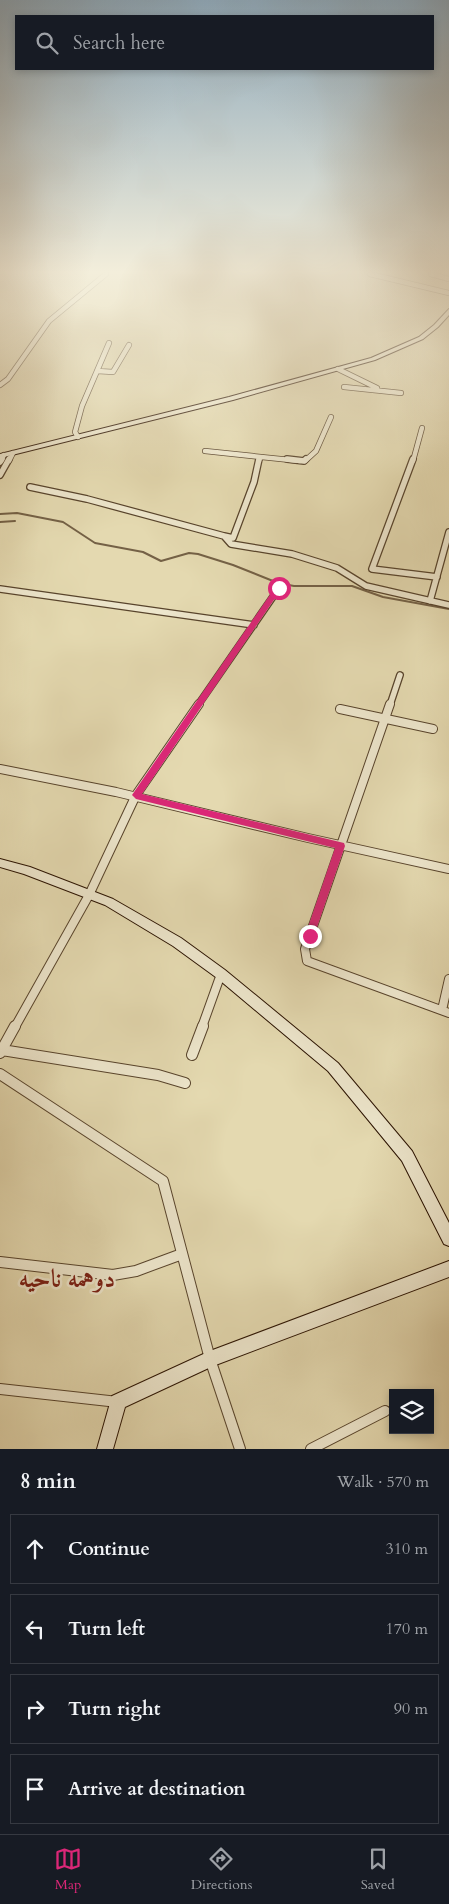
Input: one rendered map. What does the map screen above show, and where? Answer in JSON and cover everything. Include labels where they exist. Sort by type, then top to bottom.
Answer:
[{"type":"main road","points":[[1,458],[13,453],[232,399],[338,369],[373,359],[412,342]]},
{"type":"main road","points":[[0,863],[26,870],[109,902],[177,942],[221,974],[333,1067],[407,1156],[449,1239]]},
{"type":"main road","points":[[105,1449],[118,1402],[210,1359],[449,1269]]},
{"type":"street","points":[[0,385],[8,379],[33,342]]},
{"type":"street","points":[[78,437],[75,432],[82,406],[109,344]]},
{"type":"street","points":[[97,371],[113,372],[129,346]]},
{"type":"street","points":[[338,369],[382,391]]},
{"type":"street","points":[[344,387],[401,393]]},
{"type":"street","points":[[205,451],[304,461],[316,451],[331,417]]},
{"type":"street","points":[[422,428],[409,474],[372,569],[437,577]]},
{"type":"street","points":[[0,474],[13,453]]},
{"type":"street","points":[[30,487],[96,501],[233,538],[254,482],[260,457]]},
{"type":"street","points":[[430,601],[449,532]]},
{"type":"street","points":[[224,536],[231,544],[292,554],[337,568],[366,586],[449,605]]},
{"type":"street","points":[[186,1083],[158,1075],[1,1052],[89,895],[136,795],[279,588]]},
{"type":"street","points":[[0,589],[254,625]]},
{"type":"street","points":[[400,675],[305,949],[307,962],[446,1012],[449,979]]},
{"type":"street","points":[[340,709],[433,728]]},
{"type":"street","points":[[0,769],[136,795],[341,846],[398,856],[449,869]]},
{"type":"street","points":[[192,1055],[221,974]]},
{"type":"street","points":[[0,1074],[163,1181],[210,1359],[240,1449]]},
{"type":"street","points":[[0,1262],[114,1276],[136,1271],[182,1254]]},
{"type":"street","points":[[0,1389],[118,1402]]},
{"type":"street","points":[[311,1449],[385,1411]]},
{"type":"waterway","points":[[0,514],[17,513],[63,522],[95,543],[143,552],[161,561],[189,553],[198,554],[233,565],[278,583],[294,586],[352,586],[383,597],[449,609]]},
{"type":"waterway","points":[[0,522],[15,521]]},
{"type":"district","name":"دوهمه ناحیه","points":[[67,1278]]},
{"type":"route","points":[[279,588],[136,795],[341,846],[310,936]]}]
